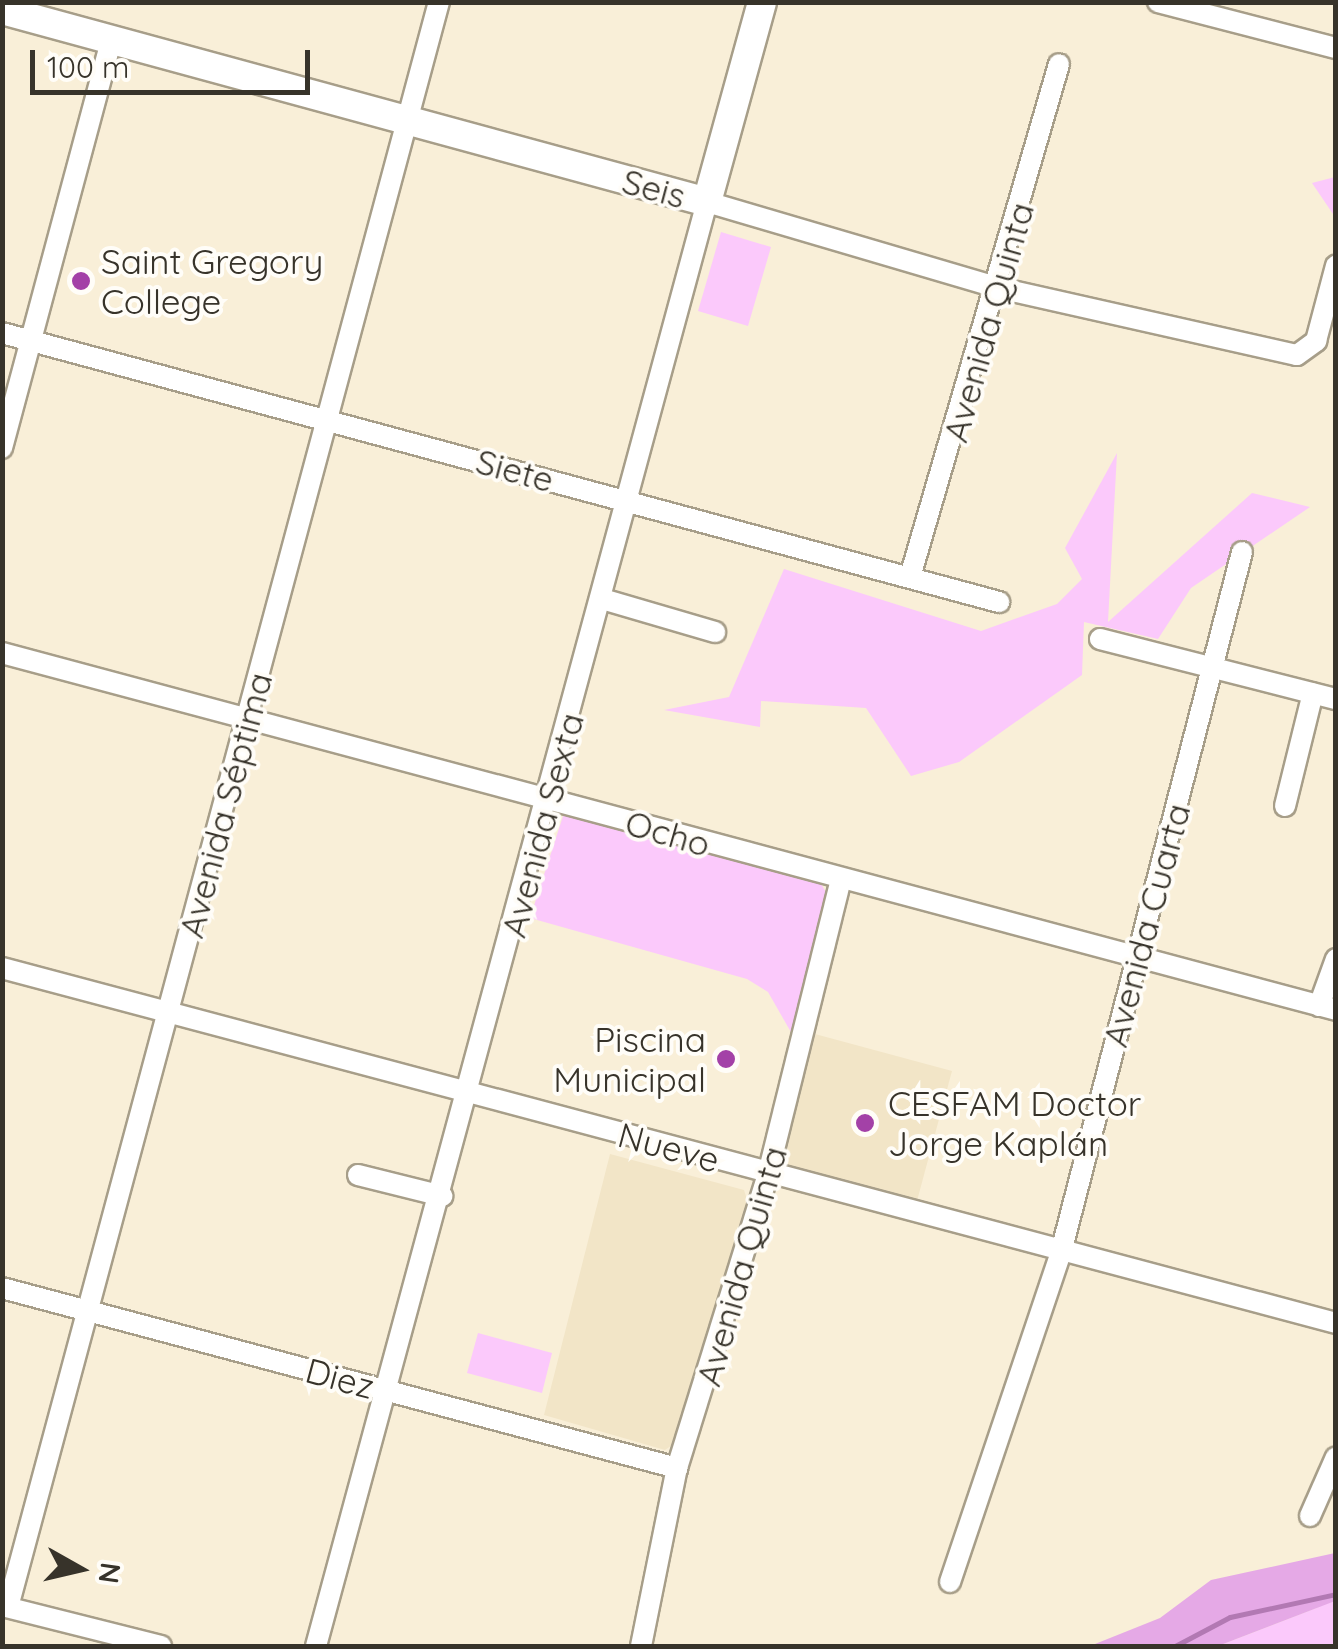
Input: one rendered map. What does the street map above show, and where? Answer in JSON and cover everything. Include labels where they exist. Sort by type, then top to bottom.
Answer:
[{"type":"street","name":"Avenida Séptima","points":[[5,1606],[330,420],[439,2]]},
{"type":"street","name":"Avenida Sexta","points":[[316,1646],[550,800],[626,500],[762,2]]},
{"type":"street","points":[[1158,2],[1336,48]]},
{"type":"street","name":"Seis","points":[[2,10],[707,202],[999,288],[1308,352],[1336,266]]},
{"type":"street","points":[[2,448],[111,42]]},
{"type":"street","name":"Avenida Quinta","points":[[910,577],[999,288],[1059,64]]},
{"type":"street","name":"Siete","points":[[2,332],[999,602]]},
{"type":"street","name":"Avenida Cuarta","points":[[950,1582],[1061,1252],[1217,664],[1242,552]]},
{"type":"street","points":[[602,599],[716,632]]},
{"type":"street","points":[[1100,640],[1217,664],[1336,699]]},
{"type":"street","name":"Ocho","points":[[2,653],[550,800],[840,883],[1327,1008]]},
{"type":"street","points":[[1285,806],[1313,693]]},
{"type":"street","name":"Avenida Quinta","points":[[641,1646],[677,1468],[768,1174],[840,883]]},
{"type":"street","points":[[1327,1008],[1336,959]]},
{"type":"street","name":"Nueve","points":[[2,968],[1336,1323]]},
{"type":"street","points":[[358,1175],[442,1196]]},
{"type":"street","name":"Diez","points":[[2,1288],[677,1468]]},
{"type":"street","points":[[1310,1516],[1336,1457]]},
{"type":"street","points":[[5,1606],[162,1646]]},
{"type":"shaded area","points":[[1336,177],[1335,217],[1312,183]]},
{"type":"shaded area","points":[[721,232],[771,247],[748,326],[698,311]]},
{"type":"shaded area","points":[[1117,453],[1108,622],[1252,493],[1310,507],[1191,588],[1158,639],[1084,622],[1082,675],[959,762],[911,776],[866,708],[761,701],[760,727],[664,710],[729,697],[784,569],[981,631],[1057,604],[1082,579],[1065,548]]},
{"type":"shaded area","points":[[564,813],[820,882],[827,894],[792,1034],[768,992],[747,979],[530,918]]},
{"type":"shaded area","name":"CESFAM Doctor Jorge Kaplán","points":[[815,1034],[952,1071],[914,1212],[777,1174]]},
{"type":"shaded area","points":[[610,1154],[744,1190],[748,1203],[675,1443],[665,1450],[544,1415]]},
{"type":"shaded area","points":[[478,1333],[552,1353],[542,1393],[467,1373]]},
{"type":"shaded area","points":[[1335,1553],[1335,1601],[1218,1646],[1090,1646],[1160,1618],[1211,1580]]},
{"type":"shaded area","points":[[1335,1581],[1335,1646],[1218,1646],[1319,1607],[1146,1646]]},
{"type":"waterway","points":[[1175,1646],[1230,1617],[1336,1594]]},
{"type":"place","name":"Saint Gregory College","points":[[81,281]]},
{"type":"place","name":"Piscina Municipal","points":[[726,1059]]},
{"type":"place","name":"CESFAM Doctor Jorge Kaplán","points":[[865,1123]]}]
